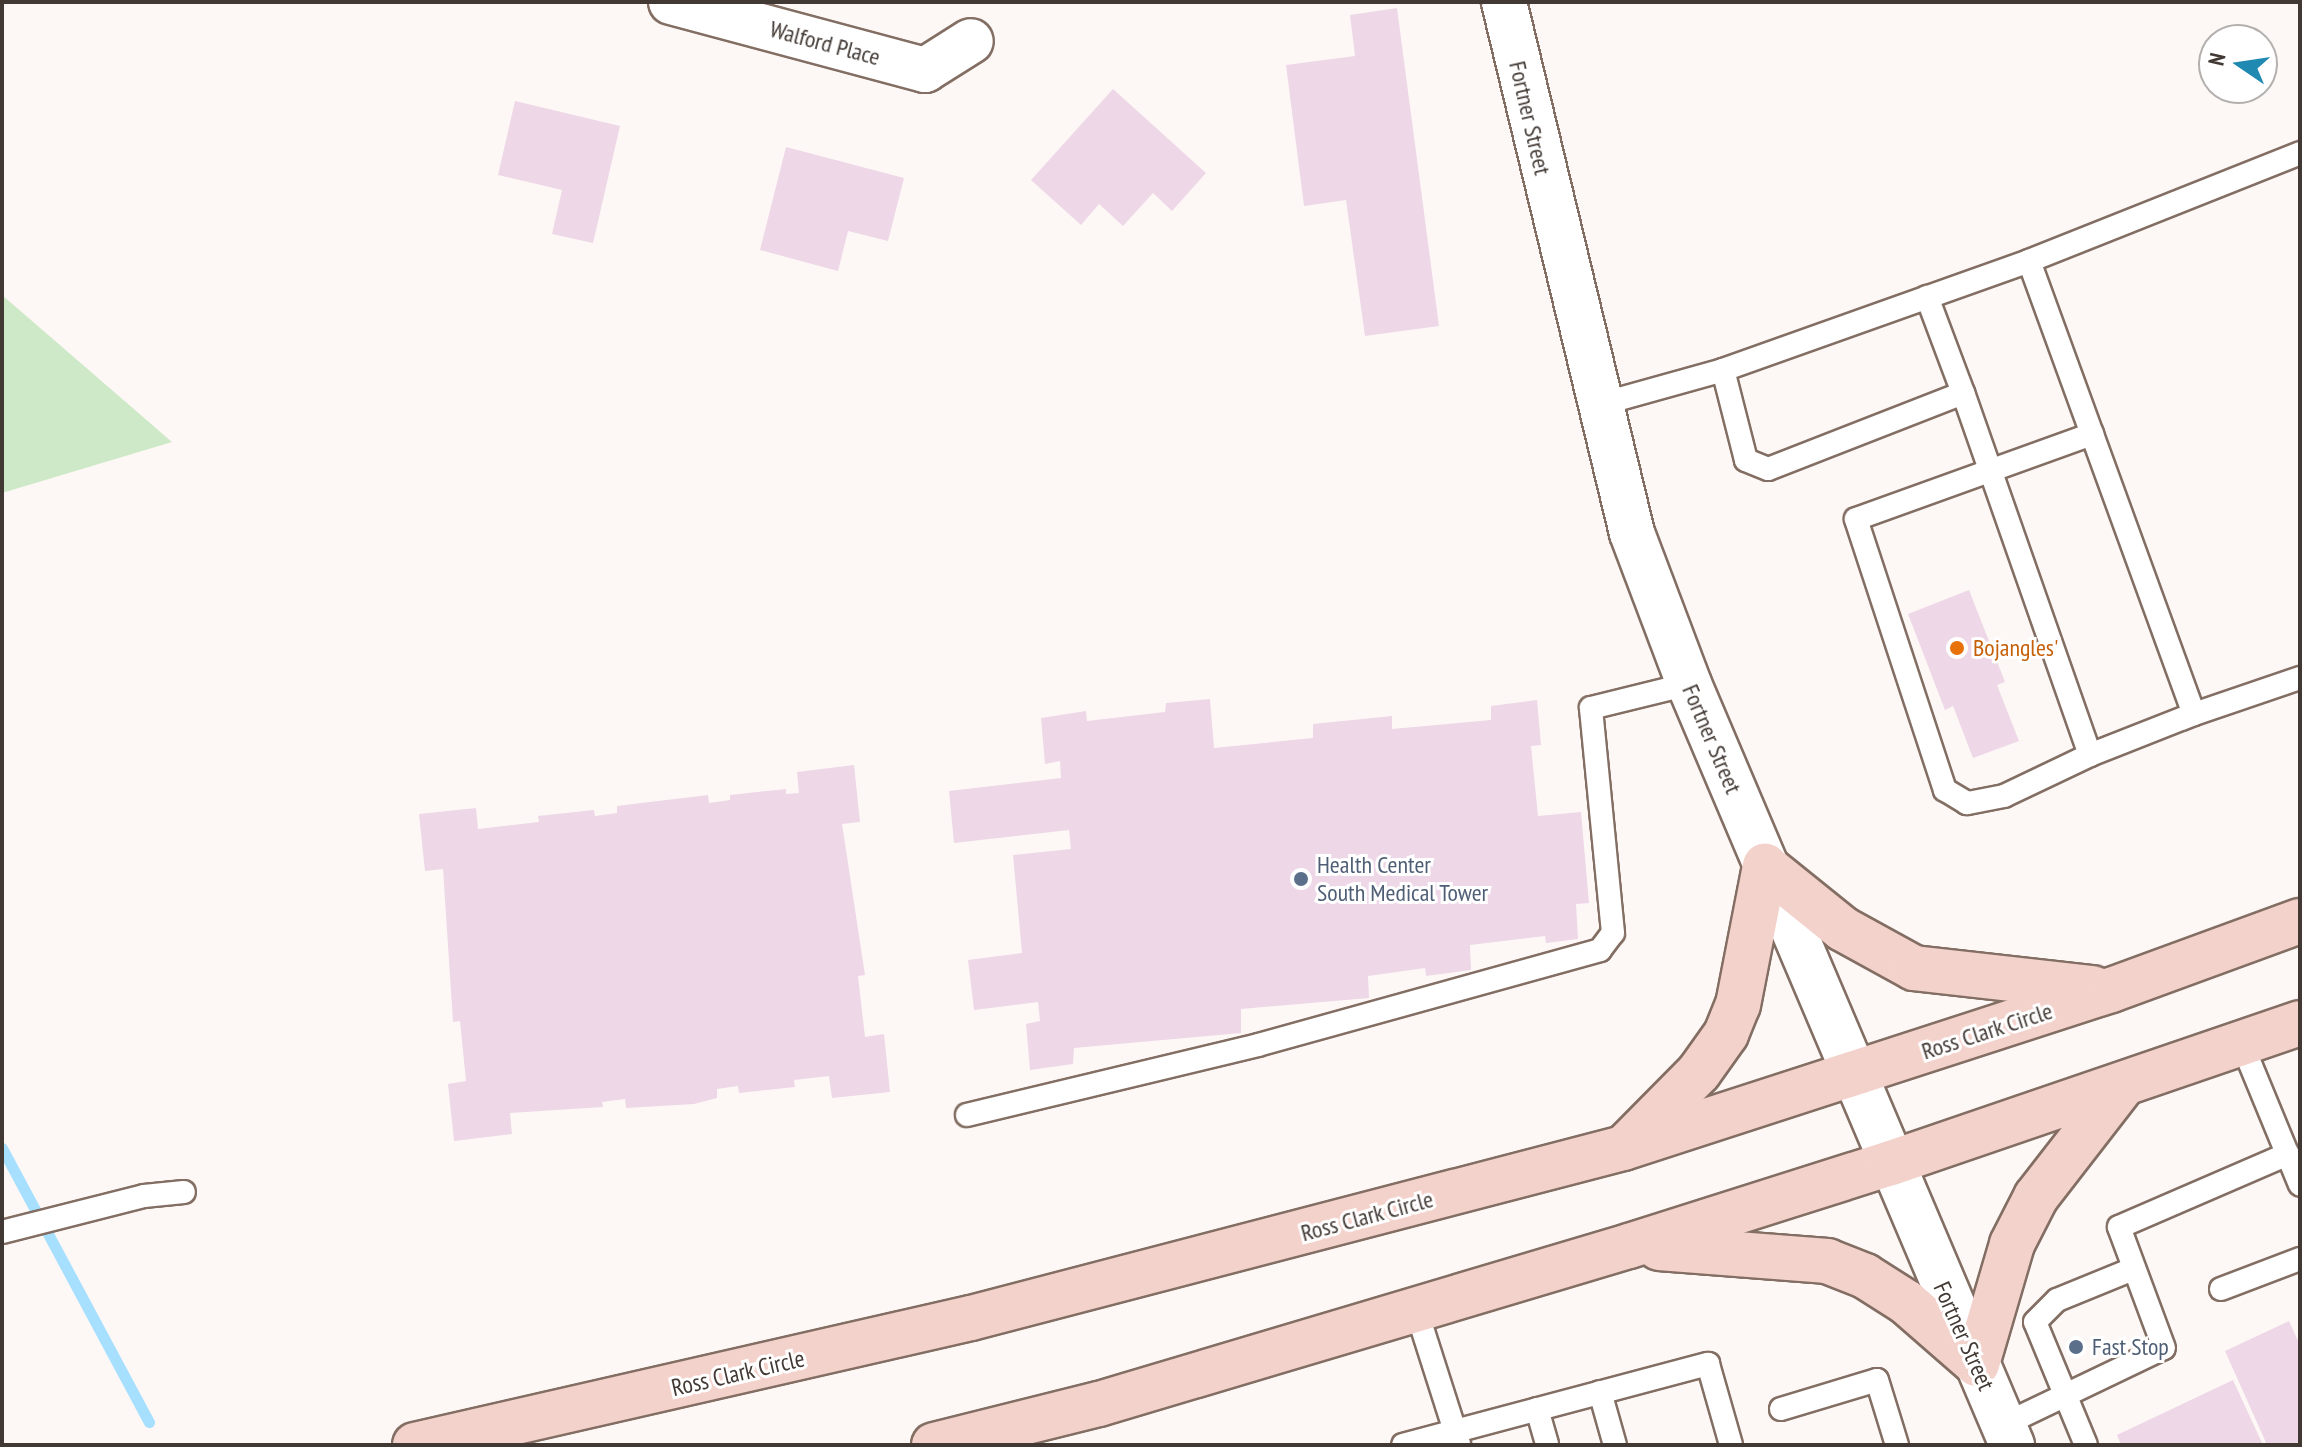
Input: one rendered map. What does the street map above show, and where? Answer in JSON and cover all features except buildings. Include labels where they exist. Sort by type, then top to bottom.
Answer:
[{"type":"highway","points":[[1623,1148],[1699,1072],[1726,1034],[1738,1005],[1765,866],[1843,929],[1914,968],[2111,990]]},
{"type":"highway","name":"Ross Clark Circle","points":[[415,1445],[971,1318],[1623,1148],[2111,990],[2300,921]]},
{"type":"highway","points":[[934,1445],[1042,1433],[1416,1309],[1891,1163],[2300,1023]]},
{"type":"highway","points":[[1629,1246],[1827,1261],[1865,1276],[1906,1302],[1977,1364],[2012,1244],[2036,1197],[2122,1086]]},
{"type":"street","name":"Walford Place","points":[[671,2],[925,70],[971,41]]},
{"type":"street","name":"Fortner Street","points":[[1504,2],[1598,405],[1632,533],[1689,684],[2007,1435]]},
{"type":"lane","points":[[1598,405],[1723,370],[2029,261],[2300,153]]},
{"type":"lane","points":[[2029,261],[2194,714]]},
{"type":"lane","points":[[1927,297],[2090,755]]},
{"type":"lane","points":[[1723,370],[1746,460],[1768,469],[1963,393]]},
{"type":"lane","points":[[2092,434],[1856,519],[1945,790],[1967,803],[2004,796],[2090,755],[2194,714],[2300,678]]},
{"type":"lane","points":[[967,1115],[1258,1045],[1600,950],[1613,933],[1591,708],[1689,684]]},
{"type":"lane","points":[[2242,1044],[2300,1185]]},
{"type":"lane","points":[[2007,1435],[2063,1396],[2164,1348],[2119,1227],[2288,1154]]},
{"type":"lane","points":[[2,1232],[144,1196],[184,1192]]},
{"type":"lane","points":[[2221,1289],[2300,1259]]},
{"type":"lane","points":[[2086,1445],[2063,1396],[2035,1322],[2057,1300],[2133,1269]]},
{"type":"lane","points":[[1416,1309],[1458,1438]]},
{"type":"lane","points":[[1403,1445],[1458,1438],[1537,1409],[1708,1364],[1731,1445]]},
{"type":"lane","points":[[1781,1409],[1877,1380],[1897,1445]]},
{"type":"lane","points":[[1600,1392],[1615,1445]]},
{"type":"lane","points":[[1537,1409],[1547,1445]]},
{"type":"green space","points":[[2,295],[172,442],[2,493]]},
{"type":"waterway","points":[[2,1148],[149,1422]]},
{"type":"place","name":"Bojangles'","points":[[1957,648]]},
{"type":"place","name":"Health Center South Medical Tower","points":[[1301,879]]},
{"type":"place","name":"Fast Stop","points":[[2076,1347]]}]
